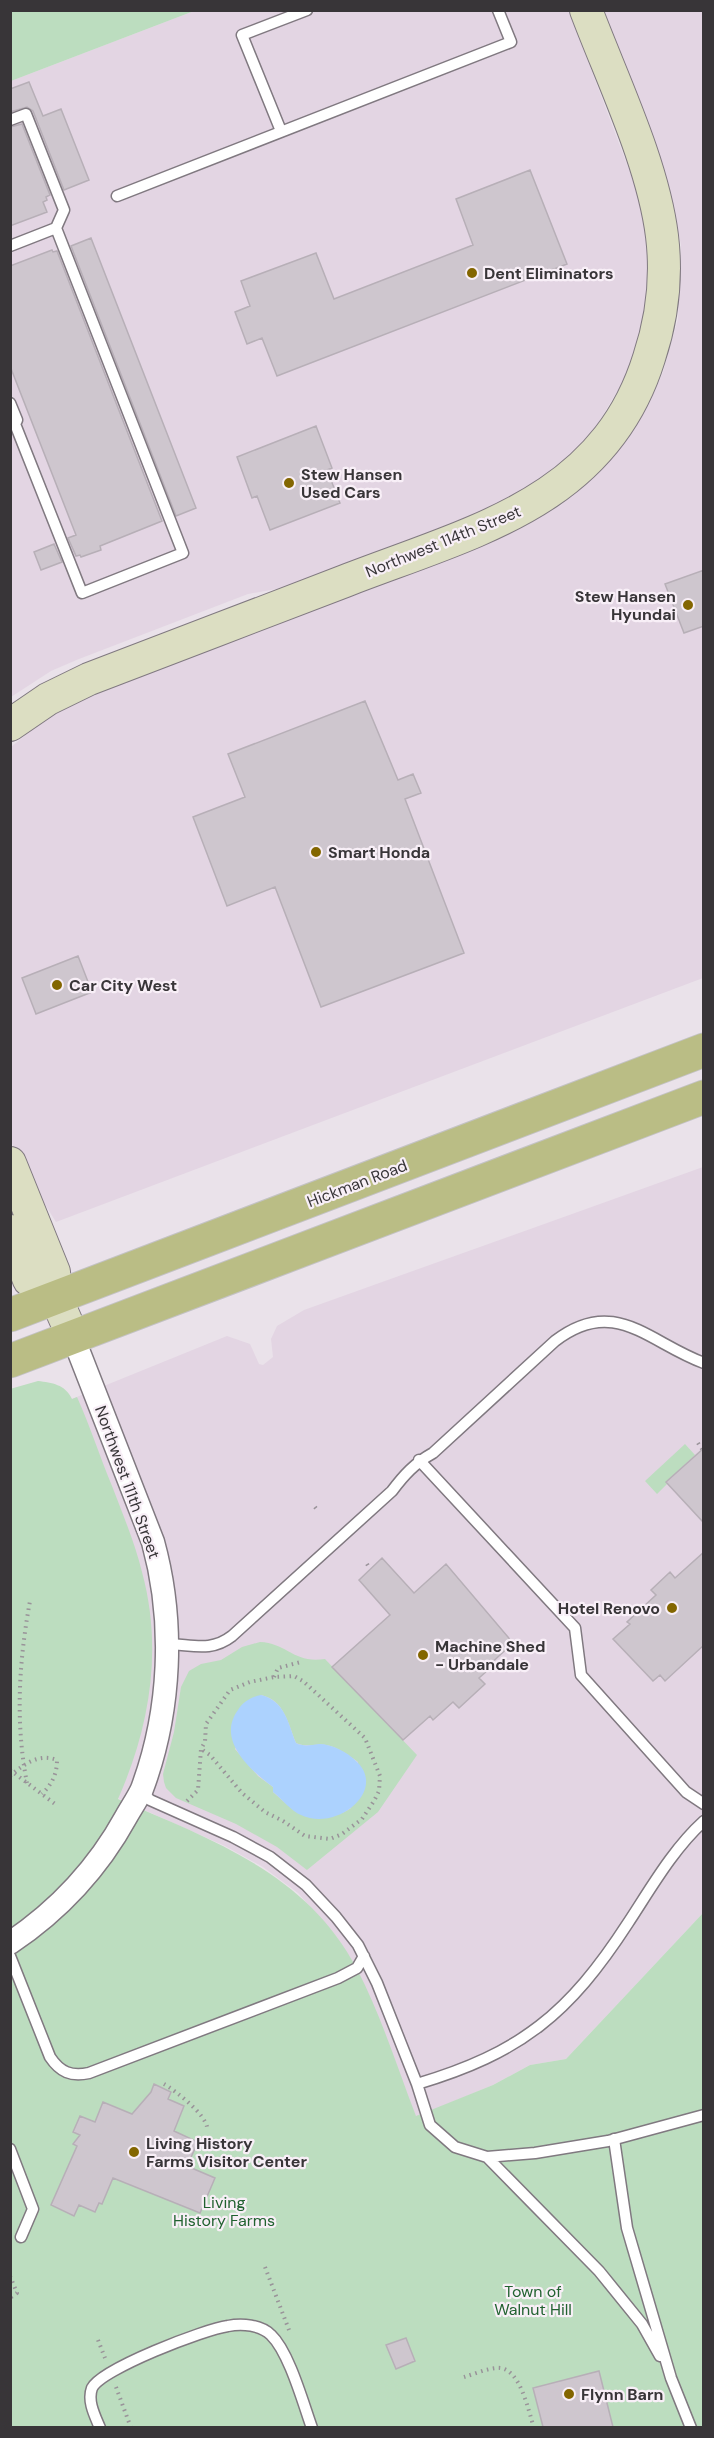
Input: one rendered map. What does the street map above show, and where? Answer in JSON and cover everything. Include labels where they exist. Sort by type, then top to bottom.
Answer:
[{"type":"main road","name":"Hickman Road","points":[[10,1315],[704,1050]]},
{"type":"main road","points":[[10,1361],[704,1097]]},
{"type":"street","name":"Northwest 114th Street","points":[[10,725],[48,699],[89,679],[445,543],[525,508],[571,478],[610,436],[634,398],[655,340],[661,309],[664,272],[662,236],[656,199],[586,10]]},
{"type":"street","name":"Northwest 111th Street","points":[[10,1163],[54,1272],[56,1298],[153,1542],[163,1590],[166,1644],[166,1690],[162,1716],[141,1790],[105,1851],[83,1880],[42,1921],[10,1943]]},
{"type":"street","points":[[10,1231],[29,1280],[56,1298]]},
{"type":"lane","points":[[281,131],[242,35],[307,10]]},
{"type":"lane","points":[[117,196],[511,42],[498,10]]},
{"type":"lane","points":[[10,120],[26,114],[64,210],[56,228],[10,246]]},
{"type":"lane","points":[[10,403],[17,420],[15,424],[82,593],[183,553],[56,228]]},
{"type":"lane","points":[[166,1644],[209,1647],[222,1644],[392,1491],[419,1460],[433,1453],[555,1341],[582,1326],[606,1322],[628,1325],[704,1363]]},
{"type":"lane","points":[[419,1460],[575,1628],[581,1676],[686,1792],[704,1804]]},
{"type":"lane","points":[[141,1790],[150,1800],[233,1837],[270,1857],[306,1885],[336,1917],[364,1956],[386,2002],[430,2125],[455,2147],[487,2157],[535,2153],[614,2139],[704,2115]]},
{"type":"lane","points":[[417,2084],[452,2073],[511,2046],[562,2008],[596,1971],[654,1884],[684,1843],[704,1821]]},
{"type":"lane","points":[[10,1956],[50,2057],[59,2069],[77,2075],[89,2073],[338,1978],[357,1968],[364,1956]]},
{"type":"lane","points":[[614,2139],[627,2228],[671,2378],[691,2427]]},
{"type":"lane","points":[[10,2149],[33,2209],[21,2237]]},
{"type":"lane","points":[[487,2157],[620,2296],[642,2324],[671,2378]]},
{"type":"lane","points":[[100,2427],[90,2402],[92,2389],[99,2379],[132,2361],[179,2341],[227,2326],[250,2325],[271,2334],[284,2353],[312,2427]]},
{"type":"path","points":[[698,1443],[702,1449]]},
{"type":"path","points":[[27,1783],[19,1707],[21,1663],[30,1601]]},
{"type":"path","points":[[274,1677],[278,1668],[301,1662]]},
{"type":"path","points":[[186,1802],[198,1790],[201,1749],[206,1742],[206,1724],[230,1690],[250,1682],[274,1677],[294,1676],[303,1681],[365,1738],[380,1776],[379,1791],[362,1819],[342,1834],[330,1839],[305,1836],[265,1812],[242,1793],[210,1755],[201,1749]]},
{"type":"path","points":[[42,1794],[51,1785],[57,1771],[57,1760],[48,1756],[34,1760],[12,1773],[55,1804]]},
{"type":"path","points":[[164,2085],[173,2090],[204,2118],[207,2127]]},
{"type":"path","points":[[10,2276],[17,2293],[10,2298]]},
{"type":"path","points":[[464,2377],[498,2367],[510,2371],[518,2381],[534,2427]]},
{"type":"shaded area","points":[[194,11],[569,11],[642,204],[649,252],[649,285],[641,335],[624,380],[597,425],[568,459],[533,485],[495,506],[288,587],[248,594],[79,659],[51,671],[11,697],[11,81]]},
{"type":"shaded area","points":[[602,11],[703,11],[703,978],[56,1222],[22,1168],[11,1141],[11,747],[44,720],[84,699],[527,525],[561,505],[596,476],[611,459],[631,434],[648,406],[663,372],[678,319],[681,245],[669,186]]},
{"type":"shaded area","points":[[703,1167],[703,1913],[566,2059],[530,2065],[493,2085],[416,2117],[357,1968],[336,1936],[298,1893],[263,1867],[225,1846],[104,1792],[57,1405],[227,1336],[250,1344],[259,1364],[263,1365],[273,1357],[271,1339],[277,1326],[304,1310]]},
{"type":"green space","points":[[11,10],[194,10],[194,11],[11,81]]},
{"type":"green space","name":"Living History Farms","points":[[38,1381],[62,1387],[72,1399],[77,1397],[132,1540],[148,1601],[152,1630],[150,1687],[138,1744],[118,1799],[222,1845],[254,1863],[284,1884],[312,1908],[336,1936],[366,1987],[416,2116],[493,2085],[530,2065],[566,2059],[703,1913],[704,2427],[11,2428],[10,1389]]},
{"type":"green space","points":[[685,1444],[695,1455],[666,1482],[667,1484],[657,1494],[645,1481]]},
{"type":"green space","points":[[260,1642],[269,1643],[306,1659],[325,1659],[417,1755],[378,1812],[307,1870],[277,1847],[236,1824],[176,1798],[166,1788],[164,1782],[163,1774],[174,1732],[181,1687],[189,1671],[201,1664],[221,1660],[242,1647]],"holes":[[[261,1695],[269,1698],[284,1713],[296,1743],[330,1746],[358,1762],[351,1808],[339,1814],[324,1817],[308,1816],[295,1811],[273,1792],[273,1787],[258,1776],[235,1749]]]},
{"type":"water","points":[[261,1695],[269,1698],[281,1708],[296,1743],[329,1745],[356,1761],[364,1772],[366,1784],[362,1795],[354,1805],[343,1813],[329,1818],[315,1819],[301,1815],[273,1792],[273,1787],[246,1763],[233,1743],[232,1721],[242,1705]]},
{"type":"building","points":[[29,82],[43,116],[61,109],[89,180],[64,190],[33,111],[27,107],[10,112],[10,89]]},
{"type":"building","points":[[22,124],[50,195],[43,202],[47,212],[10,226],[10,127]]},
{"type":"building","name":"Dent Eliminators","points":[[530,170],[567,264],[277,376],[262,338],[247,344],[235,312],[250,306],[241,281],[316,253],[334,299],[473,245],[456,199]]},
{"type":"building","points":[[91,238],[196,508],[176,516],[71,246]]},
{"type":"building","points":[[52,250],[57,251],[162,521],[100,546],[101,550],[81,557],[76,556],[68,538],[76,535],[10,366],[10,266]]},
{"type":"building","name":"Stew Hansen Used Cars","points":[[316,426],[332,468],[327,470],[340,503],[270,530],[257,496],[252,498],[237,457]]},
{"type":"building","points":[[54,544],[62,562],[41,570],[34,552]]},
{"type":"building","name":"Stew Hansen Hyundai","points":[[704,570],[704,626],[684,633],[665,584]]},
{"type":"building","name":"Smart Honda","points":[[365,701],[398,780],[413,774],[421,793],[405,799],[464,953],[321,1007],[275,887],[227,906],[193,817],[245,797],[228,754]]},
{"type":"building","name":"Car City West","points":[[78,956],[92,992],[36,1014],[22,978]]},
{"type":"building","points":[[704,1448],[704,1523],[666,1482]]},
{"type":"building","name":"Hotel Renovo","points":[[704,1552],[704,1645],[665,1681],[660,1675],[653,1681],[613,1639],[630,1624],[627,1622],[656,1595],[651,1590],[670,1572],[675,1578]]},
{"type":"building","name":"Machine Shed - Urbandale","points":[[382,1558],[414,1593],[446,1564],[513,1643],[486,1668],[488,1670],[479,1678],[485,1684],[459,1708],[453,1702],[433,1720],[430,1716],[403,1740],[332,1667],[390,1615],[359,1580]]},
{"type":"building","name":"Living History Farms Visitor Center","points":[[154,2084],[171,2092],[168,2099],[184,2106],[174,2131],[198,2142],[187,2166],[215,2178],[200,2213],[113,2178],[102,2204],[99,2203],[95,2212],[79,2205],[74,2216],[51,2205],[77,2146],[73,2144],[80,2135],[73,2132],[80,2116],[95,2122],[103,2102],[132,2114],[151,2092]]},
{"type":"building","points":[[406,2338],[415,2361],[396,2369],[386,2345]]},
{"type":"building","name":"Flynn Barn","points":[[599,2371],[613,2427],[543,2427],[533,2388]]},
{"type":"place","name":"Dent Eliminators","points":[[472,273]]},
{"type":"place","name":"Stew Hansen Used Cars","points":[[289,483]]},
{"type":"place","name":"Stew Hansen Hyundai","points":[[688,605]]},
{"type":"place","name":"Smart Honda","points":[[316,852]]},
{"type":"place","name":"Car City West","points":[[57,985]]},
{"type":"place","name":"Hotel Renovo","points":[[672,1608]]},
{"type":"place","name":"Machine Shed - Urbandale","points":[[423,1655]]},
{"type":"place","name":"Living History Farms Visitor Center","points":[[134,2152]]},
{"type":"place","name":"Flynn Barn","points":[[569,2394]]},
{"type":"park label","name":"Town of Walnut Hill","points":[[533,2300]]}]
